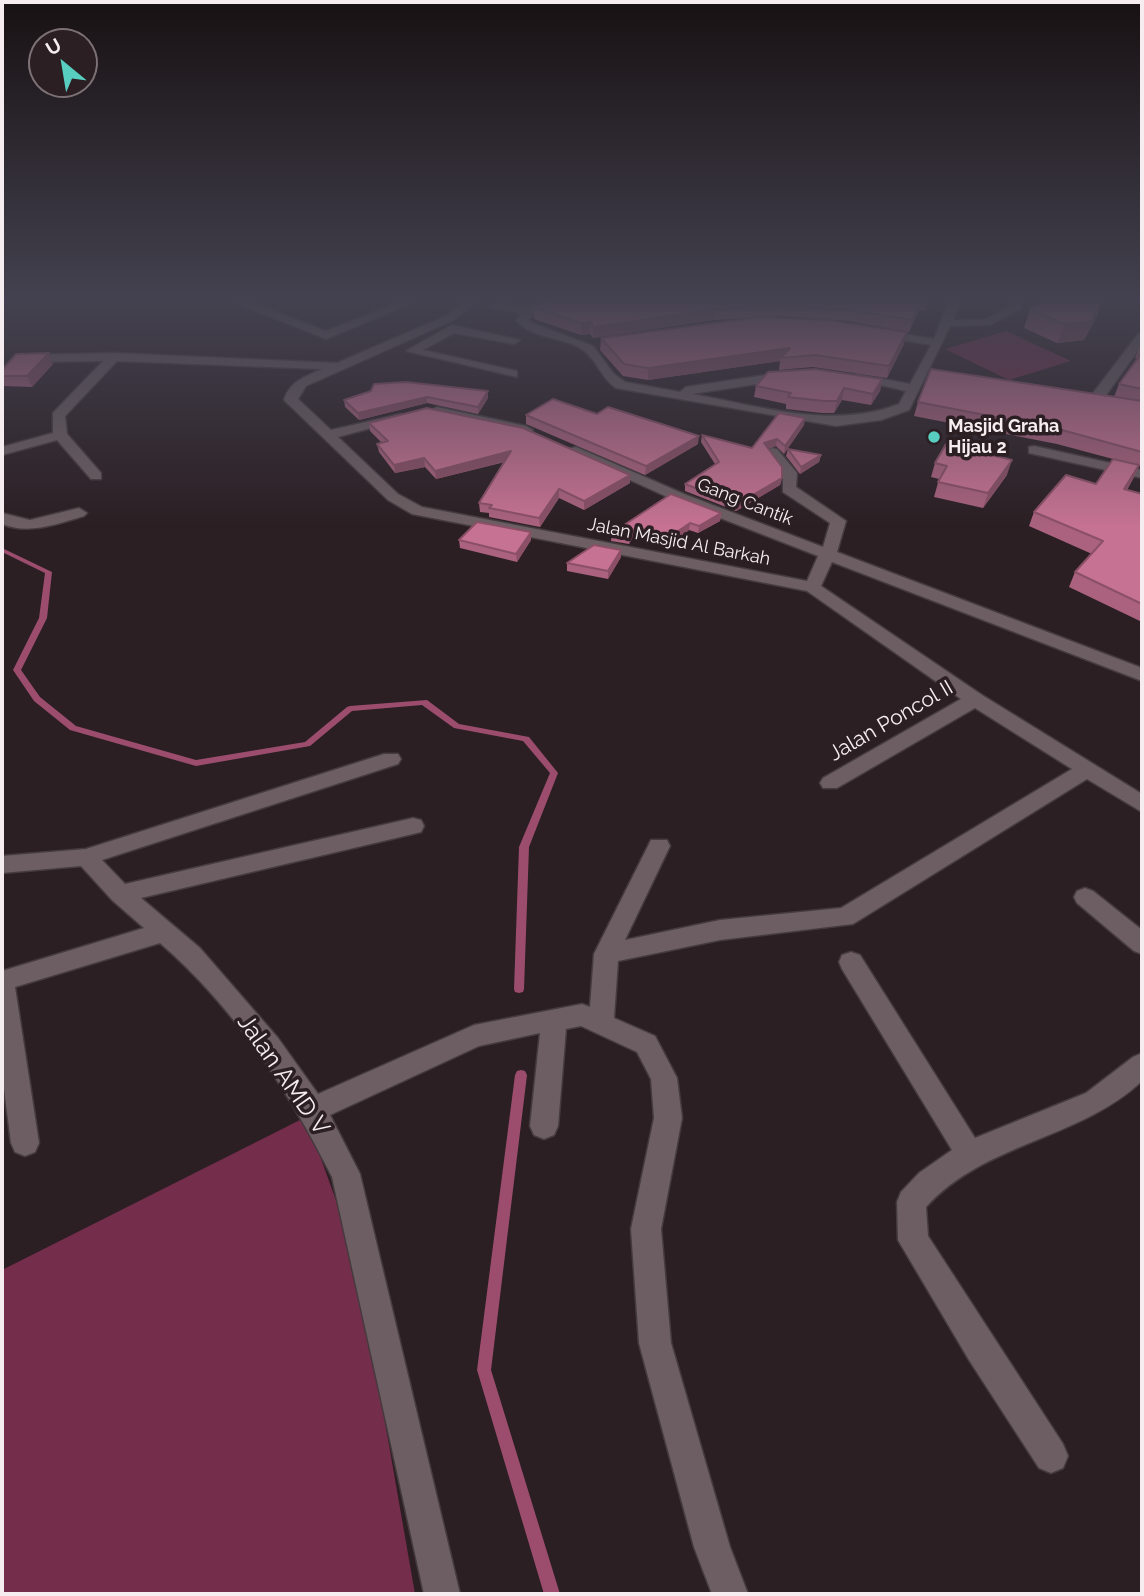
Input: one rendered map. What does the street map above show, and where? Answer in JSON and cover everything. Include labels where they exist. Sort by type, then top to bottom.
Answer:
[{"type":"street","points":[[95,377],[58,416],[60,435],[96,476]]},
{"type":"street","name":"Jalan Masjid Al Barkah","points":[[307,377],[291,395],[291,400],[393,497],[417,511],[812,587],[975,699],[1142,804]]},
{"type":"street","points":[[612,377],[614,382],[631,387],[836,422],[894,412],[904,407],[925,377]]},
{"type":"street","points":[[677,393],[756,377]]},
{"type":"street","points":[[851,377],[915,389]]},
{"type":"street","points":[[1096,399],[1112,377]]},
{"type":"street","name":"Gang Cantik","points":[[329,435],[417,412],[435,410],[499,423],[549,440],[679,497],[1142,675]]},
{"type":"street","points":[[2,451],[60,435]]},
{"type":"street","points":[[1034,450],[1142,474]]},
{"type":"street","points":[[772,452],[790,473],[788,489],[838,521],[835,538],[812,587]]},
{"type":"street","points":[[2,518],[10,524],[36,524],[79,513]]},
{"type":"street","name":"Jalan Poncol II","points":[[831,783],[975,699]]},
{"type":"street","points":[[2,864],[86,857],[391,758]]},
{"type":"street","points":[[606,954],[720,930],[845,917],[1086,770]]},
{"type":"street","points":[[120,894],[413,826]]},
{"type":"street","points":[[601,1021],[606,954],[659,846]]},
{"type":"street","name":"Jalan AMD V","points":[[86,857],[120,894],[191,955],[269,1046],[313,1110],[346,1174],[442,1594]]},
{"type":"street","points":[[1085,897],[1142,944]]},
{"type":"street","points":[[25,1143],[2,981],[164,932]]},
{"type":"street","points":[[850,962],[970,1155]]},
{"type":"street","points":[[313,1110],[474,1036],[509,1027],[582,1015],[601,1021],[646,1044],[664,1078],[668,1118],[646,1229],[655,1343],[712,1548],[730,1594]]},
{"type":"street","points":[[544,1126],[554,1020]]},
{"type":"street","points":[[1051,1456],[980,1349],[911,1230],[911,1202],[932,1179],[970,1155],[1099,1101],[1140,1070]]},
{"type":"shaded area","points":[[306,1117],[356,1256],[415,1594],[2,1594],[2,1270]]},
{"type":"building","points":[[763,377],[882,379],[873,394],[844,388],[837,401],[788,397],[791,393],[756,386]]},
{"type":"building","points":[[928,377],[987,377],[1142,401],[1142,452],[1062,430],[918,402]]},
{"type":"building","points":[[1124,377],[1142,377],[1142,389],[1119,384]]},
{"type":"building","points":[[406,382],[488,391],[478,407],[427,397],[358,413],[344,400],[371,391],[374,384]]},
{"type":"building","points":[[553,399],[597,414],[608,407],[699,436],[646,466],[526,415]]},
{"type":"building","points":[[427,408],[523,428],[630,475],[584,501],[559,489],[539,518],[489,508],[492,505],[479,503],[511,451],[435,471],[424,458],[394,465],[377,444],[388,441],[369,423]]},
{"type":"building","points":[[779,413],[805,418],[785,446],[777,439],[764,443],[782,467],[782,478],[737,504],[685,484],[719,462],[702,435],[752,448]]},
{"type":"building","points":[[946,444],[1012,460],[988,493],[938,482],[947,466],[935,463]]},
{"type":"building","points":[[788,449],[821,455],[801,467]]},
{"type":"building","points":[[1113,459],[1139,465],[1124,489],[1142,494],[1142,604],[1075,572],[1103,541],[1034,512],[1066,475],[1096,484]]},
{"type":"building","points":[[671,494],[721,513],[699,526],[690,523],[665,540],[635,528],[629,537],[612,533]]},
{"type":"building","points":[[477,522],[531,532],[516,554],[459,540]]},
{"type":"building","points":[[594,545],[621,550],[608,571],[567,563]]},
{"type":"waterway","points":[[2,550],[49,572],[43,618],[17,670],[37,699],[73,728],[196,763],[307,744],[350,709],[424,702],[457,726],[526,739],[554,773],[524,847],[519,989]]},
{"type":"waterway","points":[[521,1075],[484,1370],[552,1594]]},
{"type":"place","name":"Masjid Graha Hijau 2","points":[[934,437]]}]
